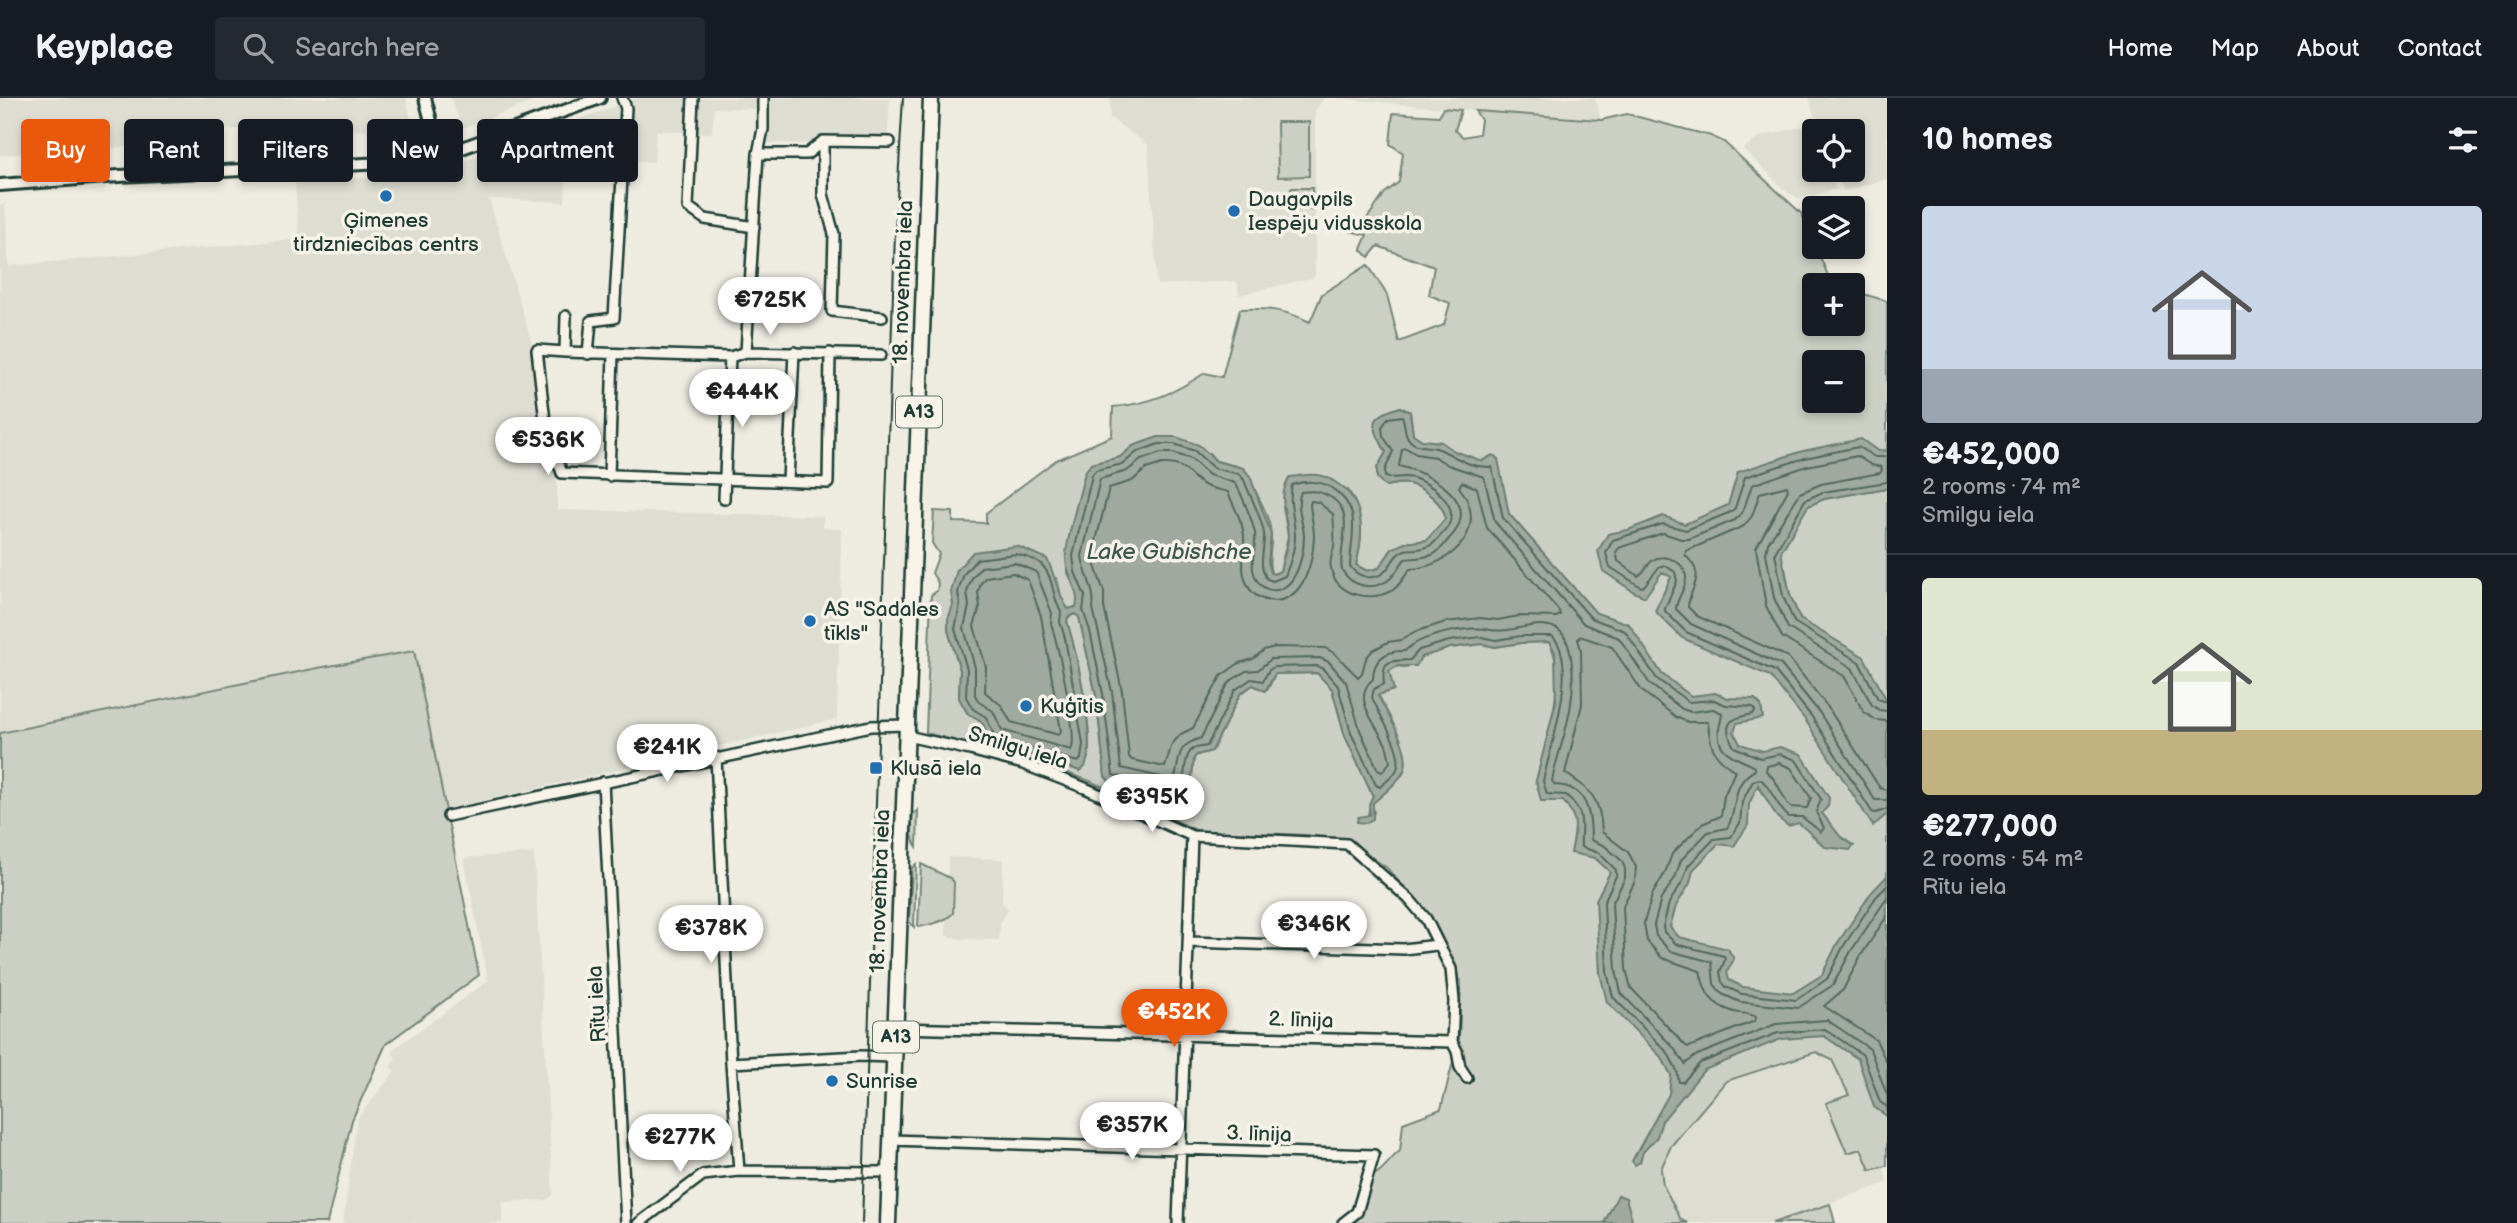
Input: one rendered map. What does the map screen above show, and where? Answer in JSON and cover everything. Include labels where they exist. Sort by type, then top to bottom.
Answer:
[{"type":"main road","name":"18. novembra iela","points":[[888,1223],[931,98]]},
{"type":"street","points":[[425,98],[430,119]]},
{"type":"street","points":[[463,148],[600,98]]},
{"type":"street","points":[[588,354],[591,321],[614,318],[626,108],[622,98]]},
{"type":"street","points":[[693,98],[688,207],[705,219],[754,227]]},
{"type":"street","points":[[746,352],[758,154],[763,130],[763,98]]},
{"type":"street","points":[[758,154],[807,153],[823,141],[890,142]]},
{"type":"street","points":[[823,141],[822,194],[834,233],[832,310],[882,317]]},
{"type":"street","points":[[0,185],[119,176],[367,164]]},
{"type":"street","points":[[565,352],[566,316]]},
{"type":"street","points":[[830,353],[828,483],[562,473],[546,430],[537,350],[588,354],[730,357],[746,352],[794,352],[830,353],[881,355]]},
{"type":"street","points":[[788,481],[794,352]]},
{"type":"street","points":[[609,476],[613,354]]},
{"type":"street","points":[[724,499],[730,357]]},
{"type":"street","points":[[448,816],[871,726],[907,731]]},
{"type":"street","name":"Smilgu iela","points":[[907,731],[1023,764],[1085,788],[1192,836],[1347,844],[1409,899],[1426,919],[1437,944]]},
{"type":"street","points":[[716,757],[739,1171]]},
{"type":"street","name":"Rītu iela","points":[[603,782],[626,1223]]},
{"type":"street","points":[[1178,1223],[1192,836]]},
{"type":"street","points":[[1190,942],[1404,948],[1437,944],[1451,969],[1454,1000],[1452,1042],[1460,1067],[1467,1078]]},
{"type":"street","name":"2. līnija","points":[[897,1028],[1452,1042]]},
{"type":"street","points":[[731,1063],[861,1056],[895,1057]]},
{"type":"street","name":"3. līnija","points":[[891,1140],[1374,1155],[1357,1212],[1343,1223]]},
{"type":"street","points":[[639,1223],[703,1175],[739,1171],[890,1172]]},
{"type":"shaded area","points":[[0,98],[406,98],[411,119],[367,119],[367,131],[353,130],[353,119],[238,119],[238,129],[224,129],[224,119],[124,119],[124,147],[110,148],[110,119],[21,119],[21,154],[0,155]]},
{"type":"shaded area","points":[[451,98],[543,98],[486,119],[477,119],[477,122],[463,128],[463,119],[459,119]]},
{"type":"shaded area","points":[[638,98],[890,98],[887,145],[754,143],[755,109],[714,108],[712,133],[656,131],[654,162],[638,161],[638,119],[580,119]]},
{"type":"shaded area","name":"Daugavpils Iespēju vidusskola","points":[[1110,98],[1324,98],[1315,111],[1315,277],[1239,295],[1237,281],[1157,285],[1148,145],[1110,118]]},
{"type":"shaded area","points":[[1335,98],[1595,98],[1601,120],[1495,113]]},
{"type":"shaded area","points":[[1809,98],[1887,98],[1887,179],[1844,191],[1840,182],[1865,182],[1865,119],[1815,119]]},
{"type":"shaded area","points":[[1443,108],[1461,110],[1455,130],[1463,137],[1479,134],[1481,120],[1475,111],[1601,120],[1627,114],[1711,136],[1724,142],[1802,214],[1802,259],[1821,259],[1827,273],[1802,273],[1802,336],[1865,336],[1865,295],[1887,301],[1887,450],[1878,451],[1742,518],[1622,548],[1800,619],[1790,595],[1785,568],[1765,566],[1808,506],[1824,499],[1887,488],[1887,1166],[1870,1170],[1861,1149],[1847,1153],[1826,1103],[1849,1095],[1832,1060],[1816,1052],[1726,1081],[1671,1146],[1661,1169],[1663,1185],[1681,1220],[1688,1223],[1349,1223],[1356,1218],[1372,1176],[1400,1151],[1403,1123],[1441,1109],[1459,1038],[1461,982],[1427,915],[1387,868],[1349,842],[1307,835],[1198,831],[1090,781],[1024,758],[926,733],[931,595],[937,591],[938,583],[932,573],[939,554],[932,543],[934,511],[953,512],[953,522],[986,523],[986,513],[1056,460],[1112,436],[1113,407],[1161,396],[1205,373],[1222,377],[1240,309],[1276,311],[1310,322],[1322,294],[1368,265],[1387,295],[1399,342],[1444,325],[1450,303],[1429,295],[1434,267],[1378,246],[1369,257],[1361,249],[1367,235],[1349,231],[1349,220],[1366,220],[1385,193],[1399,182],[1403,153],[1390,144],[1393,113],[1439,116]],"holes":[[[1410,412],[1413,434],[1421,440],[1441,442],[1454,451],[1482,461],[1493,455],[1498,459],[1496,503],[1509,514],[1596,613],[1629,624],[1642,685],[1536,781],[1556,692],[1555,657],[1549,642],[1450,648],[1421,657],[1407,668],[1398,666],[1389,671],[1378,694],[1401,740],[1403,774],[1372,803],[1374,813],[1365,823],[1373,797],[1345,736],[1332,689],[1317,673],[1275,674],[1268,689],[1253,685],[1240,694],[1212,751],[1194,758],[1191,786],[1182,797],[1170,797],[1109,781],[1105,776],[1096,695],[1079,616],[1075,614],[1068,617],[1067,621],[1079,669],[1089,745],[1088,757],[1080,771],[989,744],[980,720],[968,714],[959,698],[960,670],[948,630],[953,605],[1057,578],[1062,600],[1068,609],[1076,607],[1079,598],[1068,573],[1091,464],[1120,458],[1133,446],[1209,453],[1216,461],[1243,468],[1268,518],[1271,574],[1280,571],[1288,536],[1283,507],[1348,490],[1357,508],[1361,526],[1356,565],[1367,571],[1379,568],[1392,549],[1405,543],[1427,540],[1445,519],[1441,508],[1427,492],[1406,483],[1385,486],[1377,468],[1386,452],[1381,443]]]},
{"type":"shaded area","points":[[1277,122],[1309,122],[1309,176],[1278,177]]},
{"type":"shaded area","points":[[1802,127],[1802,182],[1833,182],[1836,189],[1802,196],[1800,199],[1786,191],[1743,149],[1760,137]]},
{"type":"shaded area","points":[[477,156],[477,182],[566,182],[565,202],[489,199],[531,340],[557,447],[557,510],[823,516],[823,528],[842,529],[837,719],[447,809],[414,652],[317,668],[0,733],[0,205],[5,205],[9,266],[299,239],[295,183],[353,182],[353,179],[367,178],[367,182],[463,182],[463,161]]},
{"type":"shaded area","points":[[1291,188],[1312,188],[1312,210],[1291,210]]},
{"type":"shaded area","points":[[414,651],[479,975],[386,1044],[352,1120],[327,1223],[0,1223],[0,733]]},
{"type":"shaded area","points":[[918,810],[917,847],[913,840],[912,827],[913,814]]},
{"type":"shaded area","points":[[534,853],[553,1195],[547,1200],[503,1202],[502,1223],[343,1223],[357,1119],[395,1071],[390,1066],[396,1058],[391,1051],[488,981],[464,858]]},
{"type":"shaded area","points":[[948,857],[1003,859],[1002,903],[1009,909],[1000,922],[999,940],[959,939],[946,935]]},
{"type":"shaded area","points":[[916,864],[914,927],[909,922],[912,868]]},
{"type":"shaded area","points":[[921,864],[954,882],[953,913],[942,921],[918,927]]},
{"type":"shaded area","points":[[1817,1052],[1832,1060],[1835,1069],[1838,1068],[1884,1168],[1887,1183],[1772,1223],[1688,1223],[1681,1220],[1663,1185],[1661,1169],[1671,1146],[1726,1081]]},
{"type":"shaded area","points":[[1830,1204],[1835,1223],[1772,1223]]},
{"type":"water","name":"Lake Gubishche","points":[[1400,407],[1410,412],[1413,434],[1422,440],[1441,442],[1454,451],[1482,461],[1493,455],[1498,459],[1509,514],[1596,613],[1629,624],[1662,674],[1691,696],[1715,693],[1728,698],[1755,699],[1761,705],[1763,718],[1737,723],[1734,732],[1740,744],[1763,751],[1780,747],[1801,754],[1829,798],[1828,806],[1822,813],[1840,836],[1854,846],[1850,850],[1825,847],[1799,823],[1788,826],[1777,817],[1758,785],[1749,804],[1748,825],[1734,846],[1718,844],[1693,870],[1690,883],[1676,906],[1670,927],[1679,937],[1728,949],[1734,959],[1727,972],[1729,980],[1743,987],[1793,993],[1822,975],[1837,944],[1871,893],[1887,876],[1887,1116],[1874,1107],[1858,1059],[1824,1036],[1781,1039],[1704,1070],[1662,1121],[1657,1137],[1643,1152],[1640,1162],[1635,1165],[1632,1161],[1669,1094],[1671,1075],[1662,1058],[1607,1002],[1600,973],[1596,900],[1610,872],[1595,858],[1571,853],[1574,819],[1563,801],[1541,801],[1536,781],[1556,701],[1555,652],[1549,642],[1450,648],[1421,657],[1416,666],[1398,666],[1389,671],[1394,690],[1378,695],[1393,722],[1406,763],[1398,780],[1373,803],[1373,819],[1365,823],[1357,822],[1358,817],[1370,815],[1369,805],[1373,796],[1345,736],[1332,689],[1317,673],[1275,674],[1265,691],[1253,685],[1240,694],[1212,751],[1194,758],[1191,786],[1182,797],[1170,797],[1109,781],[1105,776],[1096,695],[1079,617],[1075,614],[1068,617],[1067,621],[1087,716],[1089,736],[1085,767],[1080,771],[989,744],[980,720],[968,714],[959,698],[960,670],[948,630],[948,619],[953,605],[951,592],[957,570],[973,552],[1017,546],[1047,559],[1068,609],[1076,607],[1076,594],[1067,568],[1066,554],[1085,472],[1091,464],[1120,457],[1133,446],[1158,437],[1176,437],[1199,445],[1216,461],[1243,468],[1250,476],[1271,534],[1268,562],[1271,573],[1274,574],[1280,571],[1287,542],[1288,530],[1283,500],[1290,477],[1326,477],[1347,491],[1354,500],[1361,531],[1356,565],[1367,571],[1379,568],[1392,549],[1405,543],[1427,540],[1445,519],[1437,502],[1421,489],[1406,483],[1385,486],[1377,478],[1377,468],[1386,452],[1375,424],[1382,415]]},
{"type":"water","points":[[1861,439],[1878,451],[1887,450],[1887,488],[1824,499],[1808,506],[1781,552],[1790,595],[1800,619],[1864,657],[1887,701],[1887,814],[1873,826],[1806,721],[1770,676],[1682,638],[1655,611],[1671,577],[1662,572],[1645,597],[1603,571],[1598,551],[1608,534],[1628,530],[1663,516],[1685,524],[1728,505],[1738,472],[1803,451]]},
{"type":"water","points":[[1618,1195],[1626,1198],[1633,1223],[1604,1223]]},
{"type":"tram line","points":[[862,1223],[895,233],[903,98]]},
{"type":"place","name":"Ģimenes tirdzniecības centrs","points":[[386,196]]},
{"type":"place","name":"Daugavpils Iespēju vidusskola","points":[[1234,211]]},
{"type":"place","name":"AS \"Sadales tīkls\"","points":[[810,621]]},
{"type":"place","name":"Kuģītis","points":[[1026,706]]},
{"type":"place","name":"Klusā iela","points":[[876,768]]},
{"type":"place","name":"Sunrise","points":[[832,1081]]}]
